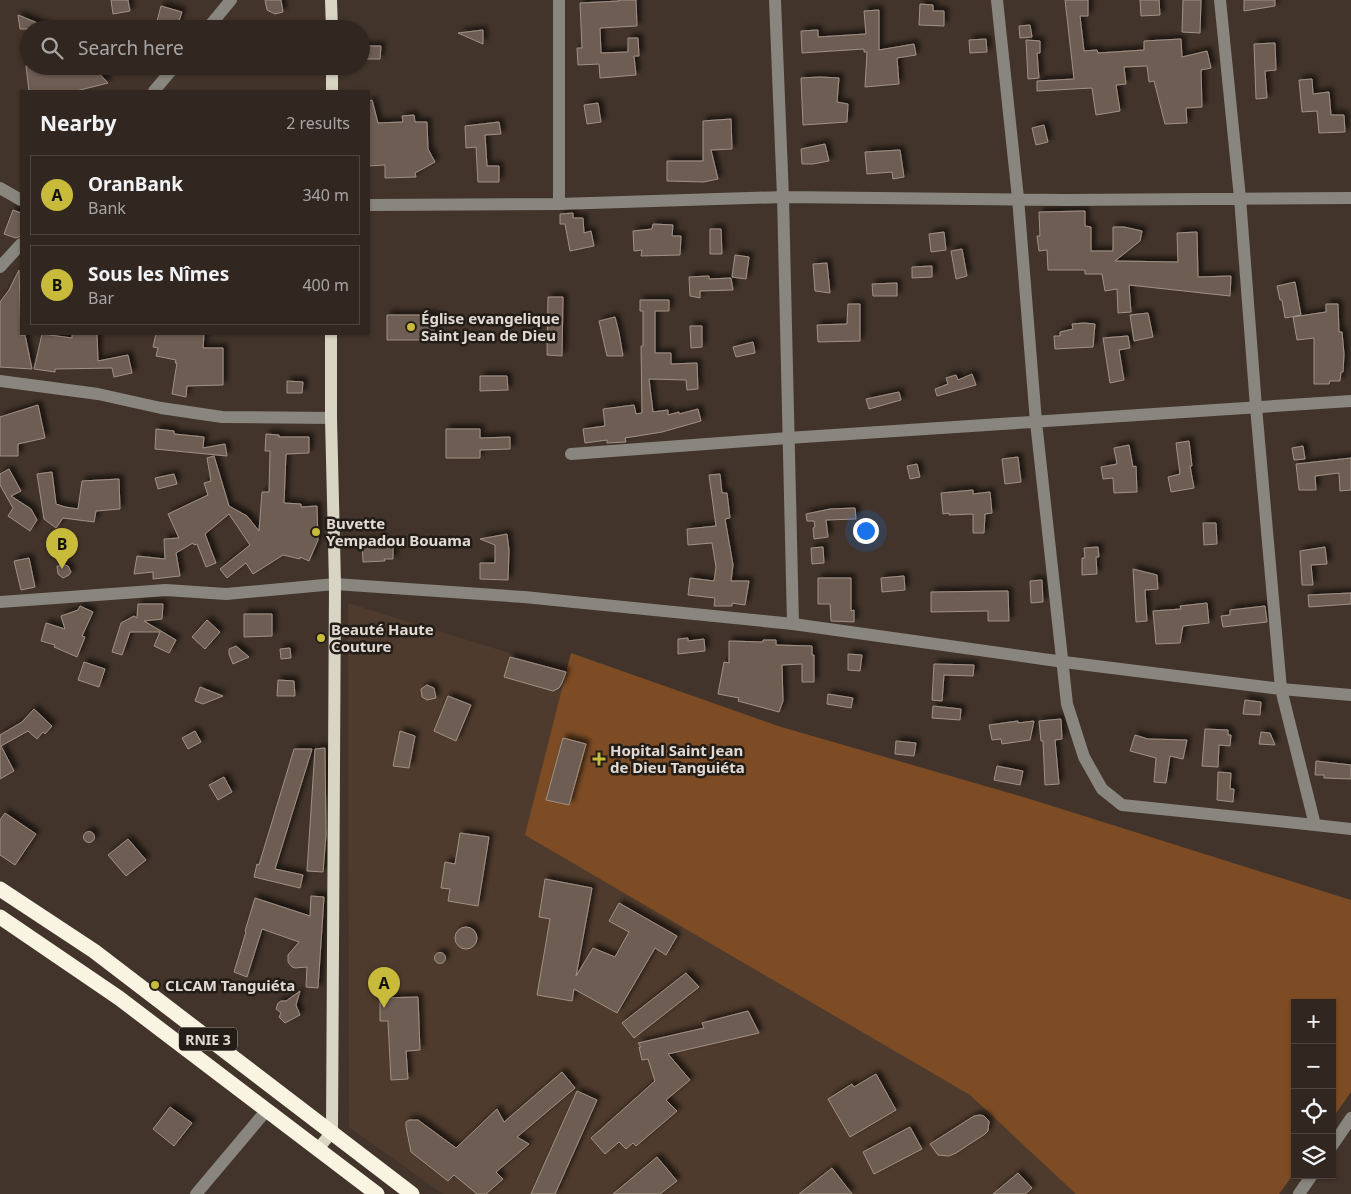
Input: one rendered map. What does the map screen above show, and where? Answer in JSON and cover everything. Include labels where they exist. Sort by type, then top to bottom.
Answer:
[{"type":"highway","name":"RNIE 3","points":[[3,896],[94,951],[412,1194]]},
{"type":"highway","name":"RNIE 3","points":[[0,916],[119,998],[377,1194]]},
{"type":"main road","points":[[331,0],[332,20]]},
{"type":"main road","points":[[332,75],[332,90]]},
{"type":"main road","points":[[317,1150],[332,1132],[335,584],[331,335]]},
{"type":"street","points":[[214,20],[231,0]]},
{"type":"street","points":[[559,0],[559,204]]},
{"type":"street","points":[[775,0],[783,197],[793,624]]},
{"type":"street","points":[[997,0],[1018,198],[1036,422],[1064,662],[1067,704],[1084,757],[1102,789],[1122,805],[1351,829]]},
{"type":"street","points":[[1220,0],[1240,198],[1256,407],[1282,689],[1315,825]]},
{"type":"street","points":[[155,90],[167,75]]},
{"type":"street","points":[[0,188],[20,199]]},
{"type":"street","points":[[370,205],[559,204],[783,197],[1018,198],[1064,200],[1351,198]]},
{"type":"street","points":[[0,267],[20,245]]},
{"type":"street","points":[[0,381],[98,394],[161,408],[222,417],[331,418]]},
{"type":"street","points":[[571,454],[1351,401]]},
{"type":"street","points":[[0,602],[166,590],[226,594],[335,584],[524,597],[793,624],[1064,662],[1282,689],[1351,695]]},
{"type":"street","points":[[196,1194],[266,1111]]},
{"type":"street","points":[[1336,1140],[1351,1118]]},
{"type":"street","points":[[1300,1194],[1309,1179]]},
{"type":"shaded area","name":"Hopital Saint Jean de Dieu Tanguiéta","points":[[348,603],[1351,914],[1333,999],[1291,999],[1291,1023],[1257,1194],[443,1194],[349,1127]]},
{"type":"shaded area","points":[[571,653],[778,726],[1030,799],[1351,900],[1351,1092],[1336,1113],[1336,999],[1291,999],[1291,1178],[1279,1194],[1076,1194],[970,1095],[525,835]]},
{"type":"building","points":[[111,0],[128,0],[130,11],[113,14]]},
{"type":"building","points":[[265,0],[281,0],[283,12],[275,14],[267,10]]},
{"type":"building","points":[[636,0],[637,26],[600,28],[601,53],[628,52],[628,38],[638,38],[639,56],[634,56],[636,75],[600,78],[599,64],[578,65],[577,48],[582,48],[580,3]]},
{"type":"building","points":[[1065,0],[1088,0],[1088,16],[1080,16],[1084,51],[1097,50],[1098,53],[1144,50],[1144,41],[1181,39],[1182,57],[1207,51],[1211,68],[1201,70],[1202,107],[1186,108],[1187,123],[1165,124],[1154,81],[1149,82],[1147,66],[1124,67],[1126,84],[1116,85],[1120,111],[1096,115],[1092,88],[1037,91],[1037,81],[1074,79]]},
{"type":"building","points":[[1140,0],[1159,0],[1160,15],[1141,16]]},
{"type":"building","points":[[1183,0],[1201,0],[1200,33],[1182,32]]},
{"type":"building","points":[[1244,0],[1275,0],[1275,6],[1244,11]]},
{"type":"building","points":[[920,4],[933,5],[933,11],[944,11],[944,26],[919,25]]},
{"type":"building","points":[[161,6],[182,12],[179,20],[157,20]]},
{"type":"building","points":[[879,10],[879,50],[914,44],[916,55],[897,58],[899,84],[865,87],[867,52],[864,52],[864,49],[802,53],[801,31],[818,30],[818,37],[866,34],[864,11]]},
{"type":"building","points":[[18,15],[30,20],[20,20],[20,29]]},
{"type":"building","points":[[1030,25],[1032,37],[1020,38],[1019,26]]},
{"type":"building","points":[[483,30],[483,44],[458,33]]},
{"type":"building","points":[[986,39],[987,52],[970,53],[969,40]]},
{"type":"building","points":[[1026,40],[1040,41],[1040,53],[1037,53],[1039,78],[1028,79]]},
{"type":"building","points":[[1275,43],[1276,70],[1265,71],[1267,98],[1256,99],[1254,44]]},
{"type":"building","points":[[370,46],[381,46],[380,59],[370,59]]},
{"type":"building","points":[[27,75],[100,75],[108,83],[80,90],[29,90]]},
{"type":"building","points":[[801,78],[839,78],[837,102],[848,104],[847,122],[803,125]]},
{"type":"building","points":[[1312,79],[1313,94],[1329,92],[1331,115],[1344,115],[1345,132],[1319,133],[1317,111],[1302,112],[1299,80]]},
{"type":"building","points":[[372,100],[378,123],[403,122],[402,116],[414,115],[415,122],[427,122],[428,149],[435,162],[415,173],[416,177],[385,178],[385,165],[370,166],[370,101]]},
{"type":"building","points":[[598,103],[601,122],[587,124],[584,105]]},
{"type":"building","points":[[731,119],[732,149],[711,150],[718,179],[704,182],[667,181],[667,161],[703,161],[703,121]]},
{"type":"building","points":[[499,122],[501,134],[485,135],[487,166],[499,166],[499,182],[478,182],[476,147],[466,148],[465,126]]},
{"type":"building","points":[[1044,125],[1048,142],[1036,145],[1032,128]]},
{"type":"building","points":[[825,144],[829,161],[802,164],[801,149]]},
{"type":"building","points":[[900,150],[904,177],[893,179],[892,172],[867,174],[865,152]]},
{"type":"building","points":[[13,210],[20,213],[20,236],[16,238],[4,234]]},
{"type":"building","points":[[1085,211],[1085,226],[1091,227],[1091,251],[1113,251],[1113,227],[1124,227],[1142,231],[1140,241],[1115,261],[1178,262],[1177,233],[1197,232],[1198,277],[1231,276],[1230,296],[1129,285],[1131,312],[1118,313],[1117,289],[1105,291],[1102,274],[1085,274],[1085,270],[1048,270],[1047,250],[1039,251],[1037,236],[1040,236],[1039,212]]},
{"type":"building","points":[[573,213],[573,218],[583,218],[584,233],[591,231],[594,246],[570,251],[565,224],[560,224],[560,214]]},
{"type":"building","points":[[653,224],[673,225],[672,236],[681,236],[680,255],[641,256],[642,250],[634,251],[633,231],[652,229]]},
{"type":"building","points":[[710,229],[721,229],[722,254],[710,254]]},
{"type":"building","points":[[944,232],[946,250],[931,252],[929,234]]},
{"type":"building","points":[[962,249],[967,276],[956,279],[951,251]]},
{"type":"building","points":[[735,255],[749,257],[746,279],[732,277]]},
{"type":"building","points":[[827,263],[830,293],[815,291],[813,264]]},
{"type":"building","points":[[932,266],[932,277],[912,278],[912,267]]},
{"type":"building","points":[[19,270],[20,335],[25,335],[32,369],[0,367],[0,302],[9,290]]},
{"type":"building","points":[[709,276],[709,279],[731,278],[733,290],[700,291],[700,298],[690,296],[689,277]]},
{"type":"building","points":[[1295,282],[1301,315],[1285,318],[1277,286]]},
{"type":"building","points":[[897,283],[897,296],[873,296],[872,284]]},
{"type":"building","points":[[548,297],[563,297],[562,356],[547,355]]},
{"type":"building","points":[[640,300],[669,300],[669,311],[655,311],[655,353],[671,353],[671,364],[697,363],[698,389],[687,390],[686,380],[649,379],[653,412],[668,410],[668,415],[698,409],[701,421],[662,432],[625,438],[626,442],[607,443],[607,440],[585,443],[583,429],[605,426],[603,409],[634,405],[636,414],[642,413],[641,346],[643,346],[643,311],[640,311]]},
{"type":"building","points":[[848,304],[860,304],[860,341],[818,342],[817,325],[847,324]]},
{"type":"building","points":[[1326,304],[1338,304],[1339,332],[1342,332],[1344,354],[1343,372],[1341,372],[1340,381],[1330,381],[1329,384],[1314,384],[1314,338],[1297,340],[1293,317],[1326,312]]},
{"type":"building","points":[[1148,313],[1153,337],[1134,341],[1130,315]]},
{"type":"building","points":[[387,315],[434,315],[434,340],[387,340]]},
{"type":"building","points":[[615,317],[623,356],[607,356],[599,321]]},
{"type":"building","points":[[1072,324],[1095,324],[1093,347],[1055,349],[1054,336],[1060,336],[1060,332],[1073,329]]},
{"type":"building","points":[[690,326],[702,326],[702,347],[691,348]]},
{"type":"building","points":[[42,335],[72,338],[72,335],[97,335],[98,361],[128,355],[132,373],[114,377],[112,368],[55,369],[55,372],[34,369]]},
{"type":"building","points":[[156,335],[204,335],[203,348],[223,348],[223,385],[187,386],[186,397],[172,394],[176,360],[156,356],[158,348],[153,347]]},
{"type":"building","points":[[1128,336],[1130,348],[1119,350],[1124,380],[1110,383],[1103,338]]},
{"type":"building","points":[[753,342],[755,353],[736,357],[733,347]]},
{"type":"building","points":[[972,374],[976,385],[937,396],[935,389],[948,384],[946,378],[956,375],[958,380]]},
{"type":"building","points":[[480,376],[507,376],[508,390],[480,391]]},
{"type":"building","points":[[287,381],[303,382],[302,393],[287,393]]},
{"type":"building","points":[[899,392],[901,400],[869,409],[866,399]]},
{"type":"building","points":[[38,405],[45,438],[18,444],[18,456],[0,456],[0,417]]},
{"type":"building","points":[[156,429],[174,431],[174,434],[204,437],[203,448],[225,444],[227,456],[155,449]]},
{"type":"building","points":[[446,429],[480,429],[480,438],[510,437],[510,449],[480,450],[480,458],[446,458]]},
{"type":"building","points":[[266,434],[279,435],[279,437],[309,437],[309,453],[286,454],[284,503],[301,504],[301,507],[317,506],[318,540],[309,561],[300,557],[300,559],[283,555],[253,574],[246,563],[227,578],[220,569],[250,545],[229,514],[205,534],[216,563],[206,567],[197,544],[194,545],[193,543],[176,553],[180,576],[153,579],[153,572],[134,574],[137,556],[165,559],[164,539],[179,538],[168,514],[208,495],[204,483],[211,481],[207,458],[214,456],[229,506],[247,516],[259,531],[262,492],[269,492],[270,451],[265,451]]},
{"type":"building","points":[[1189,441],[1192,466],[1190,466],[1194,488],[1171,492],[1168,477],[1180,474],[1176,443]]},
{"type":"building","points":[[1129,445],[1133,467],[1136,466],[1137,492],[1114,493],[1113,478],[1103,479],[1101,467],[1117,464],[1114,448]]},
{"type":"building","points":[[1303,446],[1305,459],[1294,460],[1292,448]]},
{"type":"building","points":[[1018,457],[1021,482],[1005,484],[1002,459]]},
{"type":"building","points":[[1351,458],[1351,490],[1340,491],[1339,473],[1315,476],[1316,490],[1299,490],[1296,464]]},
{"type":"building","points":[[917,464],[920,477],[910,479],[907,466]]},
{"type":"building","points":[[9,469],[21,491],[11,496],[31,509],[37,520],[30,531],[8,516],[13,508],[0,485],[0,474]]},
{"type":"building","points":[[52,472],[56,504],[78,509],[82,481],[119,479],[120,509],[96,511],[94,522],[63,518],[56,528],[44,519],[37,474]]},
{"type":"building","points":[[174,474],[177,484],[158,489],[155,478]]},
{"type":"building","points":[[720,474],[722,493],[727,493],[730,518],[725,519],[733,565],[731,581],[749,581],[745,605],[732,603],[732,606],[714,606],[715,598],[688,595],[690,578],[714,581],[716,567],[712,543],[688,545],[687,529],[716,526],[709,475]]},
{"type":"building","points":[[973,490],[973,494],[990,492],[992,513],[985,514],[984,533],[973,533],[973,514],[943,514],[941,493]]},
{"type":"building","points":[[855,508],[856,519],[826,520],[828,537],[814,539],[814,521],[807,521],[806,514],[830,509]]},
{"type":"building","points":[[1203,523],[1216,523],[1217,544],[1204,545]]},
{"type":"building","points":[[507,534],[509,550],[508,580],[480,579],[480,563],[495,563],[495,545],[480,539]]},
{"type":"building","points":[[362,542],[384,542],[384,547],[393,547],[393,559],[363,562]]},
{"type":"building","points":[[823,547],[824,563],[812,564],[811,548]]},
{"type":"building","points":[[1098,547],[1099,557],[1096,557],[1097,574],[1082,575],[1082,558],[1085,558],[1084,548]]},
{"type":"building","points":[[1325,547],[1327,564],[1311,565],[1313,585],[1302,585],[1300,551]]},
{"type":"building","points":[[29,558],[35,587],[21,590],[14,561]]},
{"type":"building","points":[[57,566],[68,566],[71,572],[63,578],[58,574]]},
{"type":"building","points":[[1133,569],[1157,575],[1158,589],[1145,590],[1147,621],[1136,622]]},
{"type":"building","points":[[904,576],[905,590],[882,592],[881,578]]},
{"type":"building","points":[[818,578],[851,578],[851,611],[854,610],[854,622],[831,621],[830,604],[818,604]]},
{"type":"building","points":[[1042,580],[1043,602],[1031,603],[1030,581]]},
{"type":"building","points":[[1008,591],[1009,621],[988,621],[988,611],[931,612],[931,592]]},
{"type":"building","points":[[1351,593],[1351,604],[1309,607],[1308,595]]},
{"type":"building","points":[[1207,603],[1209,623],[1183,626],[1180,643],[1156,644],[1153,611],[1181,609],[1180,606]]},
{"type":"building","points":[[138,604],[163,604],[162,619],[144,621],[176,640],[169,653],[154,646],[160,632],[130,632],[122,655],[112,652],[121,623],[134,616],[137,618]]},
{"type":"building","points":[[80,606],[93,612],[82,636],[85,637],[77,657],[54,647],[55,645],[41,641],[46,623],[65,629],[61,616],[78,610]]},
{"type":"building","points":[[1265,606],[1267,622],[1223,627],[1221,616],[1230,615],[1230,610]]},
{"type":"building","points":[[244,614],[272,614],[272,636],[244,637]]},
{"type":"building","points":[[207,620],[220,632],[205,649],[192,637]]},
{"type":"building","points":[[688,638],[688,641],[704,639],[705,651],[678,654],[678,639]]},
{"type":"building","points":[[763,640],[776,640],[776,645],[812,646],[812,655],[814,655],[814,682],[802,682],[802,664],[782,665],[783,701],[779,712],[738,701],[739,698],[718,694],[724,662],[729,663],[729,641],[763,642]]},
{"type":"building","points":[[236,646],[249,657],[233,664],[229,649]]},
{"type":"building","points":[[290,648],[291,658],[281,659],[280,649]]},
{"type":"building","points":[[848,654],[862,655],[860,671],[848,670]]},
{"type":"building","points":[[510,657],[566,672],[562,683],[559,688],[553,691],[504,677]]},
{"type":"building","points":[[84,662],[105,669],[99,687],[78,680]]},
{"type":"building","points":[[934,664],[974,665],[973,676],[944,675],[942,701],[932,700]]},
{"type":"building","points":[[278,680],[294,681],[295,696],[277,696]]},
{"type":"building","points":[[427,685],[434,688],[436,698],[427,700],[422,697],[421,689]]},
{"type":"building","points":[[200,687],[223,696],[203,704],[195,701]]},
{"type":"building","points":[[828,694],[853,698],[851,708],[827,704]]},
{"type":"building","points":[[448,696],[471,705],[456,741],[434,731]]},
{"type":"building","points":[[1245,700],[1261,702],[1260,715],[1243,714]]},
{"type":"building","points":[[933,706],[961,709],[960,720],[932,718]]},
{"type":"building","points":[[34,709],[52,726],[37,739],[28,731],[1,746],[14,771],[0,779],[0,735],[22,722]]},
{"type":"building","points":[[1061,719],[1062,739],[1055,740],[1059,784],[1045,785],[1043,741],[1041,741],[1039,721]]},
{"type":"building","points":[[1018,721],[1018,723],[1034,721],[1030,740],[1002,744],[1001,739],[992,740],[989,725]]},
{"type":"building","points":[[1205,729],[1228,730],[1228,735],[1231,735],[1230,746],[1219,745],[1218,767],[1202,766]]},
{"type":"building","points":[[195,731],[201,742],[188,749],[182,738]]},
{"type":"building","points":[[400,731],[415,736],[409,768],[393,766]]},
{"type":"building","points":[[1261,732],[1270,733],[1275,745],[1259,744]]},
{"type":"building","points":[[1135,735],[1148,739],[1187,740],[1183,759],[1170,756],[1166,783],[1154,782],[1156,758],[1130,751]]},
{"type":"building","points":[[563,738],[586,744],[569,805],[546,800]]},
{"type":"building","points":[[896,741],[916,743],[914,756],[895,754]]},
{"type":"building","points":[[325,748],[326,835],[323,872],[307,871],[315,749]]},
{"type":"building","points":[[294,749],[312,749],[275,869],[303,875],[300,888],[254,877]]},
{"type":"building","points":[[1316,761],[1351,765],[1351,779],[1324,778],[1324,775],[1315,775]]},
{"type":"building","points":[[997,766],[1023,771],[1020,785],[994,780]]},
{"type":"building","points":[[1218,772],[1231,773],[1230,789],[1234,789],[1233,802],[1217,800]]},
{"type":"building","points":[[224,777],[232,792],[218,800],[209,785]]},
{"type":"building","points":[[5,813],[36,834],[15,865],[0,855],[0,820]]},
{"type":"building","points":[[89,831],[95,837],[89,843],[83,837]]},
{"type":"building","points":[[460,833],[489,837],[478,906],[448,901],[450,889],[441,888],[445,862],[455,864]]},
{"type":"building","points":[[128,839],[146,860],[126,876],[108,855]]},
{"type":"building","points":[[545,879],[592,888],[576,976],[593,948],[615,957],[629,932],[609,921],[619,903],[677,936],[666,955],[655,948],[617,1013],[574,989],[572,1001],[537,995],[550,919],[539,917]]},
{"type":"building","points":[[311,896],[324,897],[318,988],[306,987],[307,967],[295,968],[288,962],[288,955],[299,942],[262,929],[247,977],[234,972],[255,898],[310,916]]},
{"type":"building","points":[[466,927],[474,930],[477,938],[474,946],[466,949],[458,946],[455,938],[458,930]]},
{"type":"building","points":[[440,952],[446,958],[440,964],[434,958]]},
{"type":"building","points":[[686,973],[699,987],[634,1038],[622,1023]]},
{"type":"building","points":[[300,991],[296,1005],[300,1015],[285,1023],[279,1017],[281,1013],[276,1009],[278,1003],[286,1001]]},
{"type":"building","points":[[418,997],[420,1050],[406,1051],[408,1079],[391,1080],[388,1021],[380,1021],[380,998]]},
{"type":"building","points":[[748,1011],[759,1033],[668,1054],[690,1080],[666,1100],[677,1111],[636,1146],[633,1143],[626,1149],[619,1142],[605,1154],[591,1138],[655,1081],[648,1059],[642,1060],[639,1047],[641,1047],[638,1043],[704,1028],[702,1023]]},
{"type":"building","points":[[562,1072],[575,1088],[517,1137],[529,1144],[496,1172],[503,1179],[486,1194],[477,1194],[454,1175],[448,1181],[411,1152],[406,1127],[406,1122],[409,1120],[418,1120],[456,1148],[497,1109],[504,1122]]},
{"type":"building","points":[[876,1074],[896,1110],[850,1137],[828,1099],[852,1084],[854,1087]]},
{"type":"building","points":[[577,1091],[597,1100],[555,1194],[531,1194]]},
{"type":"building","points":[[170,1107],[192,1123],[174,1146],[153,1129]]},
{"type":"building","points":[[980,1115],[989,1121],[988,1131],[985,1134],[956,1153],[949,1156],[938,1155],[930,1144],[974,1116]]},
{"type":"building","points":[[910,1127],[922,1149],[874,1174],[863,1152]]},
{"type":"building","points":[[657,1157],[677,1181],[660,1194],[613,1194]]},
{"type":"building","points":[[832,1168],[852,1194],[799,1194]]},
{"type":"building","points":[[1018,1173],[1032,1188],[1025,1194],[993,1194]]},
{"type":"place","name":"Église evangelique Saint Jean de Dieu","points":[[411,327]]},
{"type":"place","name":"Buvette Yempadou Bouama","points":[[316,532]]},
{"type":"place","name":"Sous les Nîmes","points":[[62,569]]},
{"type":"place","name":"Beauté Haute Couture","points":[[321,638]]},
{"type":"place","name":"Hopital Saint Jean de Dieu Tanguiéta","points":[[599,759]]},
{"type":"place","name":"CLCAM Tanguiéta","points":[[155,985]]},
{"type":"place","name":"OranBank","points":[[384,1008]]}]
